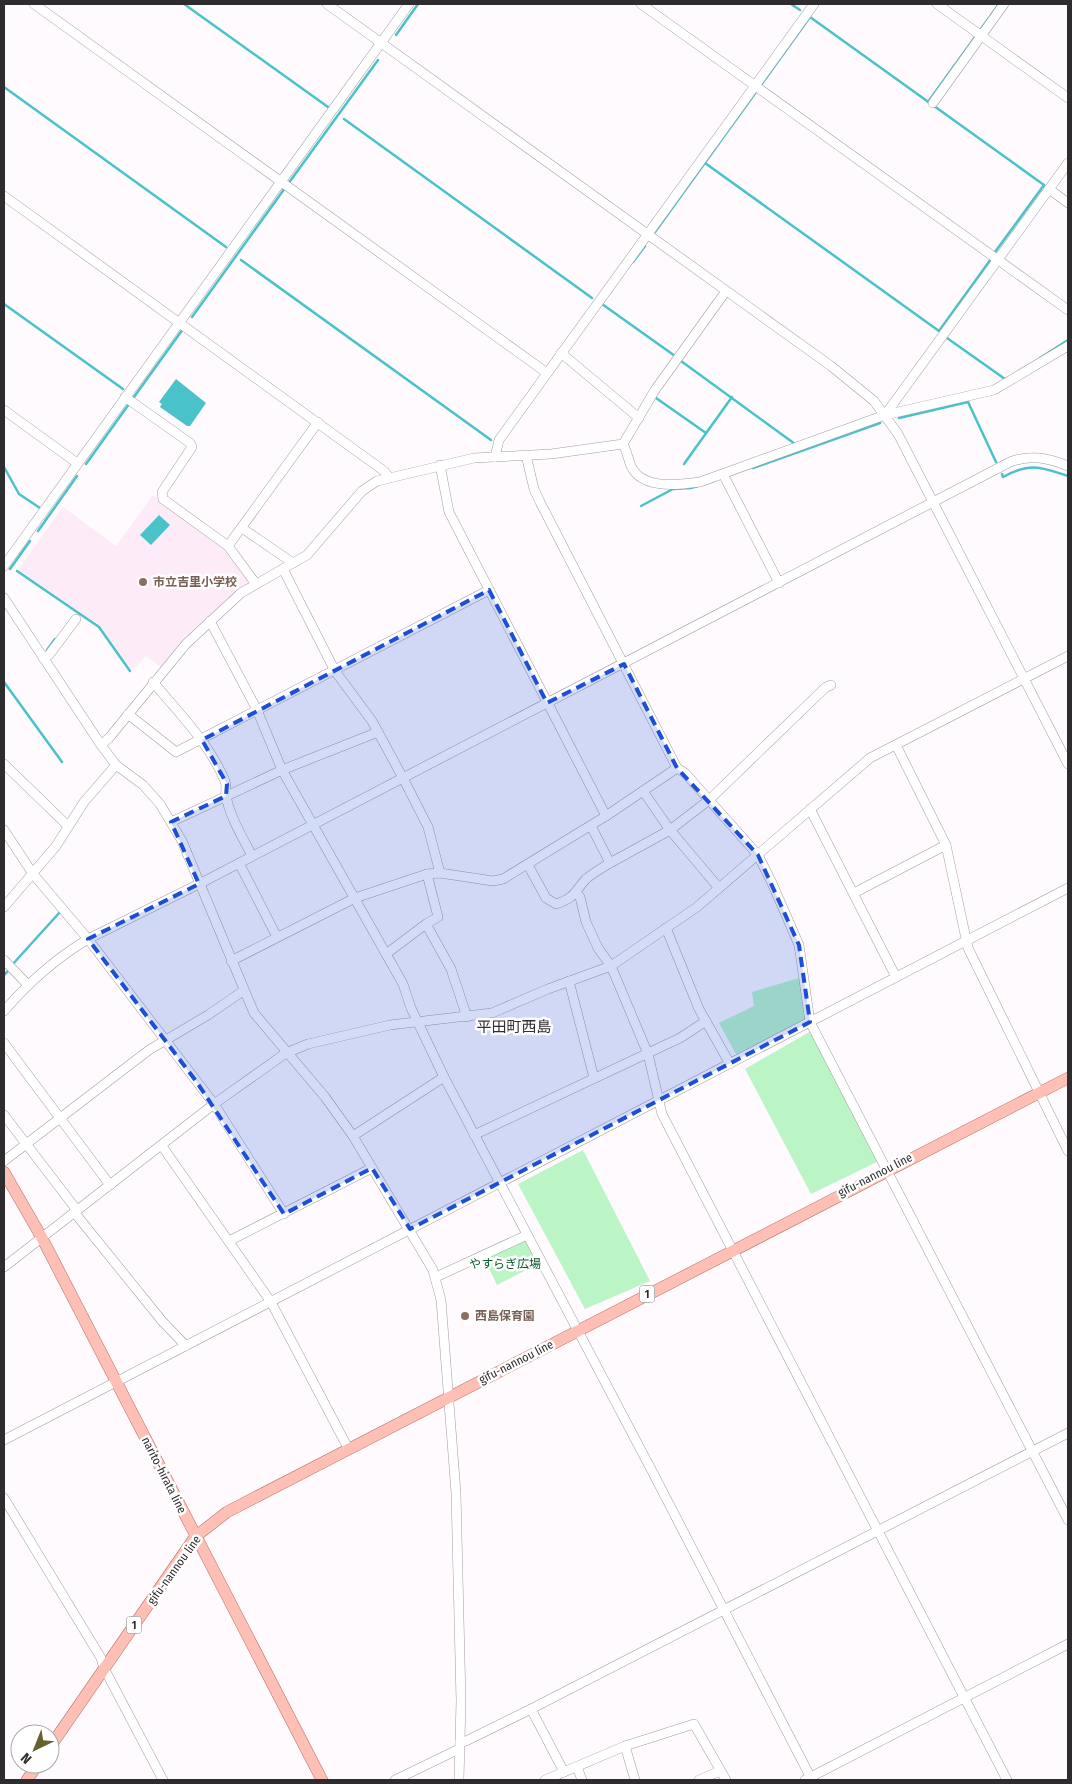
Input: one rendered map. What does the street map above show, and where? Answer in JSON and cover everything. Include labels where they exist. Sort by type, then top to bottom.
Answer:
[{"type":"main road","name":"gifu-nannou line","points":[[60,1732],[195,1537],[227,1512],[886,1169],[1068,1078]]},
{"type":"main road","name":"narito-hirata line","points":[[4,1172],[42,1238],[322,1780]]},
{"type":"street","points":[[34,4],[547,373]]},
{"type":"street","points":[[327,4],[853,382],[885,415],[898,434],[1068,764]]},
{"type":"street","points":[[4,566],[179,322],[285,184],[409,4]]},
{"type":"street","points":[[641,4],[1068,310]]},
{"type":"street","points":[[495,457],[499,440],[814,4]]},
{"type":"street","points":[[937,4],[1068,98]]},
{"type":"street","points":[[932,103],[978,34],[1004,4]]},
{"type":"street","points":[[885,415],[1068,163]]},
{"type":"street","points":[[1049,189],[1068,203]]},
{"type":"street","points":[[4,197],[318,422],[384,470],[389,477]]},
{"type":"street","points":[[623,444],[655,390],[726,291]]},
{"type":"street","points":[[623,444],[631,466],[643,479],[656,483],[679,485],[700,482],[885,415],[994,390],[1068,346]]},
{"type":"street","points":[[561,353],[639,418]]},
{"type":"street","points":[[126,397],[190,443],[192,447],[191,452],[162,492],[163,499],[228,546],[256,584]]},
{"type":"street","points":[[4,410],[78,463]]},
{"type":"street","points":[[228,546],[318,422]]},
{"type":"street","points":[[101,745],[186,644],[210,621],[241,593],[307,555],[322,540],[362,491],[377,481],[440,465],[495,457],[623,444]]},
{"type":"street","points":[[526,455],[537,495],[677,768],[709,800],[758,855],[799,944],[810,1022],[1068,1520]]},
{"type":"street","points":[[4,1011],[26,984],[44,968],[88,939],[314,825],[933,502],[1020,459],[1039,457],[1068,466]]},
{"type":"street","points":[[440,465],[449,512],[606,816]]},
{"type":"street","points":[[722,474],[779,583]]},
{"type":"street","points":[[242,528],[293,563]]},
{"type":"street","points":[[283,569],[335,671],[378,732],[403,778],[428,827],[440,874]]},
{"type":"street","points":[[128,714],[176,752],[489,590]]},
{"type":"street","points":[[4,598],[101,745],[116,765],[143,785],[171,822],[182,841],[230,962],[254,1013],[325,1097],[353,1136],[410,1229],[436,1277],[441,1300],[449,1396],[458,1560],[459,1780]]},
{"type":"street","points":[[43,658],[49,655],[76,618]]},
{"type":"street","points":[[210,621],[257,710],[282,770],[403,984],[416,1020],[444,1077],[724,1609],[809,1779],[846,1757],[1068,1644]]},
{"type":"street","points":[[4,1267],[214,1104],[286,1053],[308,1044],[416,1020],[467,1017],[492,1013],[611,966],[697,907],[857,767],[1068,656]]},
{"type":"street","points":[[153,682],[202,740],[226,784],[226,796],[252,856]]},
{"type":"street","points":[[528,865],[546,898],[556,904],[568,900],[587,878],[610,862],[670,830],[709,800],[826,687],[831,685]]},
{"type":"street","points":[[171,822],[282,770],[378,732]]},
{"type":"street","points":[[896,745],[946,845],[965,941],[1068,1150]]},
{"type":"street","points":[[4,764],[68,826]]},
{"type":"street","points":[[4,907],[56,846],[84,802],[116,765]]},
{"type":"street","points":[[230,962],[355,898],[427,874],[493,881],[503,879],[591,826],[677,768]]},
{"type":"street","points":[[643,791],[670,830],[719,888]]},
{"type":"street","points":[[810,809],[896,977]]},
{"type":"street","points":[[591,826],[610,862]]},
{"type":"street","points":[[4,830],[33,874],[88,939],[164,1041],[214,1104],[284,1214]]},
{"type":"street","points":[[854,893],[946,845]]},
{"type":"street","points":[[239,863],[277,937]]},
{"type":"street","points":[[386,954],[438,917],[427,874]]},
{"type":"street","points":[[4,1440],[1068,888]]},
{"type":"street","points":[[576,893],[580,897],[586,922],[598,948],[611,966],[648,1054],[658,1102],[1008,1780]]},
{"type":"street","points":[[426,924],[451,969],[467,1017]]},
{"type":"street","points":[[666,928],[699,1009],[730,1064]]},
{"type":"street","points":[[4,960],[26,984]]},
{"type":"street","points":[[569,981],[594,1078]]},
{"type":"street","points":[[4,1161],[149,1050],[208,1015],[243,991]]},
{"type":"street","points":[[474,1135],[648,1054],[680,1038],[706,1021]]},
{"type":"street","points":[[4,1043],[110,1185]]},
{"type":"street","points":[[353,1136],[444,1077]]},
{"type":"street","points":[[4,1115],[75,1211],[162,1321],[186,1346]]},
{"type":"street","points":[[162,1146],[270,1302],[348,1448]]},
{"type":"street","points":[[229,1242],[372,1168]]},
{"type":"street","points":[[436,1277],[527,1235]]},
{"type":"street","points":[[395,1780],[466,1741],[1068,1433]]},
{"type":"street","points":[[4,1498],[101,1658],[104,1668],[163,1780]]},
{"type":"street","points":[[531,1709],[564,1772]]},
{"type":"street","points":[[545,1780],[625,1746],[694,1724],[726,1780]]},
{"type":"street","points":[[625,1746],[635,1780]]},
{"type":"street","points":[[576,1766],[582,1780]]},
{"type":"street","points":[[699,1780],[720,1771]]},
{"type":"highlighted area","points":[[489,590],[547,703],[624,664],[677,768],[758,855],[799,945],[810,1022],[410,1229],[372,1168],[284,1214],[196,1081],[88,939],[199,884],[171,822],[226,796],[227,784],[202,740]]},
{"type":"shaded area","name":"市立吉里小学校","points":[[153,495],[230,552],[250,581],[162,668],[146,656],[132,670],[100,626],[18,570],[63,507],[116,546]]},
{"type":"green space","points":[[799,978],[808,1019],[736,1054],[719,1023],[754,1006],[752,992]]},
{"type":"green space","points":[[811,1031],[877,1162],[811,1194],[745,1069]]},
{"type":"green space","points":[[583,1150],[650,1281],[585,1309],[518,1184]]},
{"type":"green space","name":"やすらぎ広場","points":[[525,1239],[538,1264],[497,1285],[484,1258]]},
{"type":"water","points":[[176,379],[206,403],[190,426],[187,426],[160,407],[162,404],[159,402]]},
{"type":"water","points":[[159,515],[170,525],[151,545],[140,535]]},
{"type":"waterway","points":[[184,4],[328,107]]},
{"type":"waterway","points":[[396,35],[418,4]]},
{"type":"waterway","points":[[791,4],[800,10]]},
{"type":"waterway","points":[[928,102],[999,4]]},
{"type":"waterway","points":[[810,17],[1044,185],[995,252]]},
{"type":"waterway","points":[[761,85],[810,17]]},
{"type":"waterway","points":[[288,184],[378,60]]},
{"type":"waterway","points":[[4,87],[226,247]]},
{"type":"waterway","points":[[655,232],[756,92]]},
{"type":"waterway","points":[[344,119],[592,298]]},
{"type":"waterway","points":[[705,163],[939,331],[991,259]]},
{"type":"waterway","points":[[192,317],[285,188]]},
{"type":"waterway","points":[[633,262],[645,246]]},
{"type":"waterway","points":[[241,260],[491,440]]},
{"type":"waterway","points":[[4,304],[123,389]]},
{"type":"waterway","points":[[602,304],[675,356]]},
{"type":"waterway","points":[[134,397],[183,329]]},
{"type":"waterway","points":[[947,338],[1005,379],[1007,378]]},
{"type":"waterway","points":[[1040,358],[1068,340]]},
{"type":"waterway","points":[[681,361],[795,444]]},
{"type":"waterway","points":[[684,464],[732,397]]},
{"type":"waterway","points":[[656,398],[706,433]]},
{"type":"waterway","points":[[899,418],[968,402],[996,462]]},
{"type":"waterway","points":[[86,464],[129,404]]},
{"type":"waterway","points":[[753,468],[880,423]]},
{"type":"waterway","points":[[4,467],[19,494],[40,508]]},
{"type":"waterway","points":[[1002,474],[1003,477],[1021,469],[1043,468],[1068,476]]},
{"type":"waterway","points":[[38,531],[77,476]]},
{"type":"waterway","points":[[641,506],[673,489],[691,488],[714,481]]},
{"type":"waterway","points":[[10,569],[30,541]]},
{"type":"waterway","points":[[17,571],[99,627],[130,671]]},
{"type":"waterway","points":[[47,650],[55,639]]},
{"type":"waterway","points":[[4,682],[62,762]]},
{"type":"waterway","points":[[12,965],[60,912]]},
{"type":"waterway","points":[[4,975],[9,970]]},
{"type":"place","name":"市立吉里小学校","points":[[143,582]]},
{"type":"place","name":"西島保育園","points":[[465,1316]]},
{"type":"district","name":"平田町西島","points":[[514,1027]]}]
